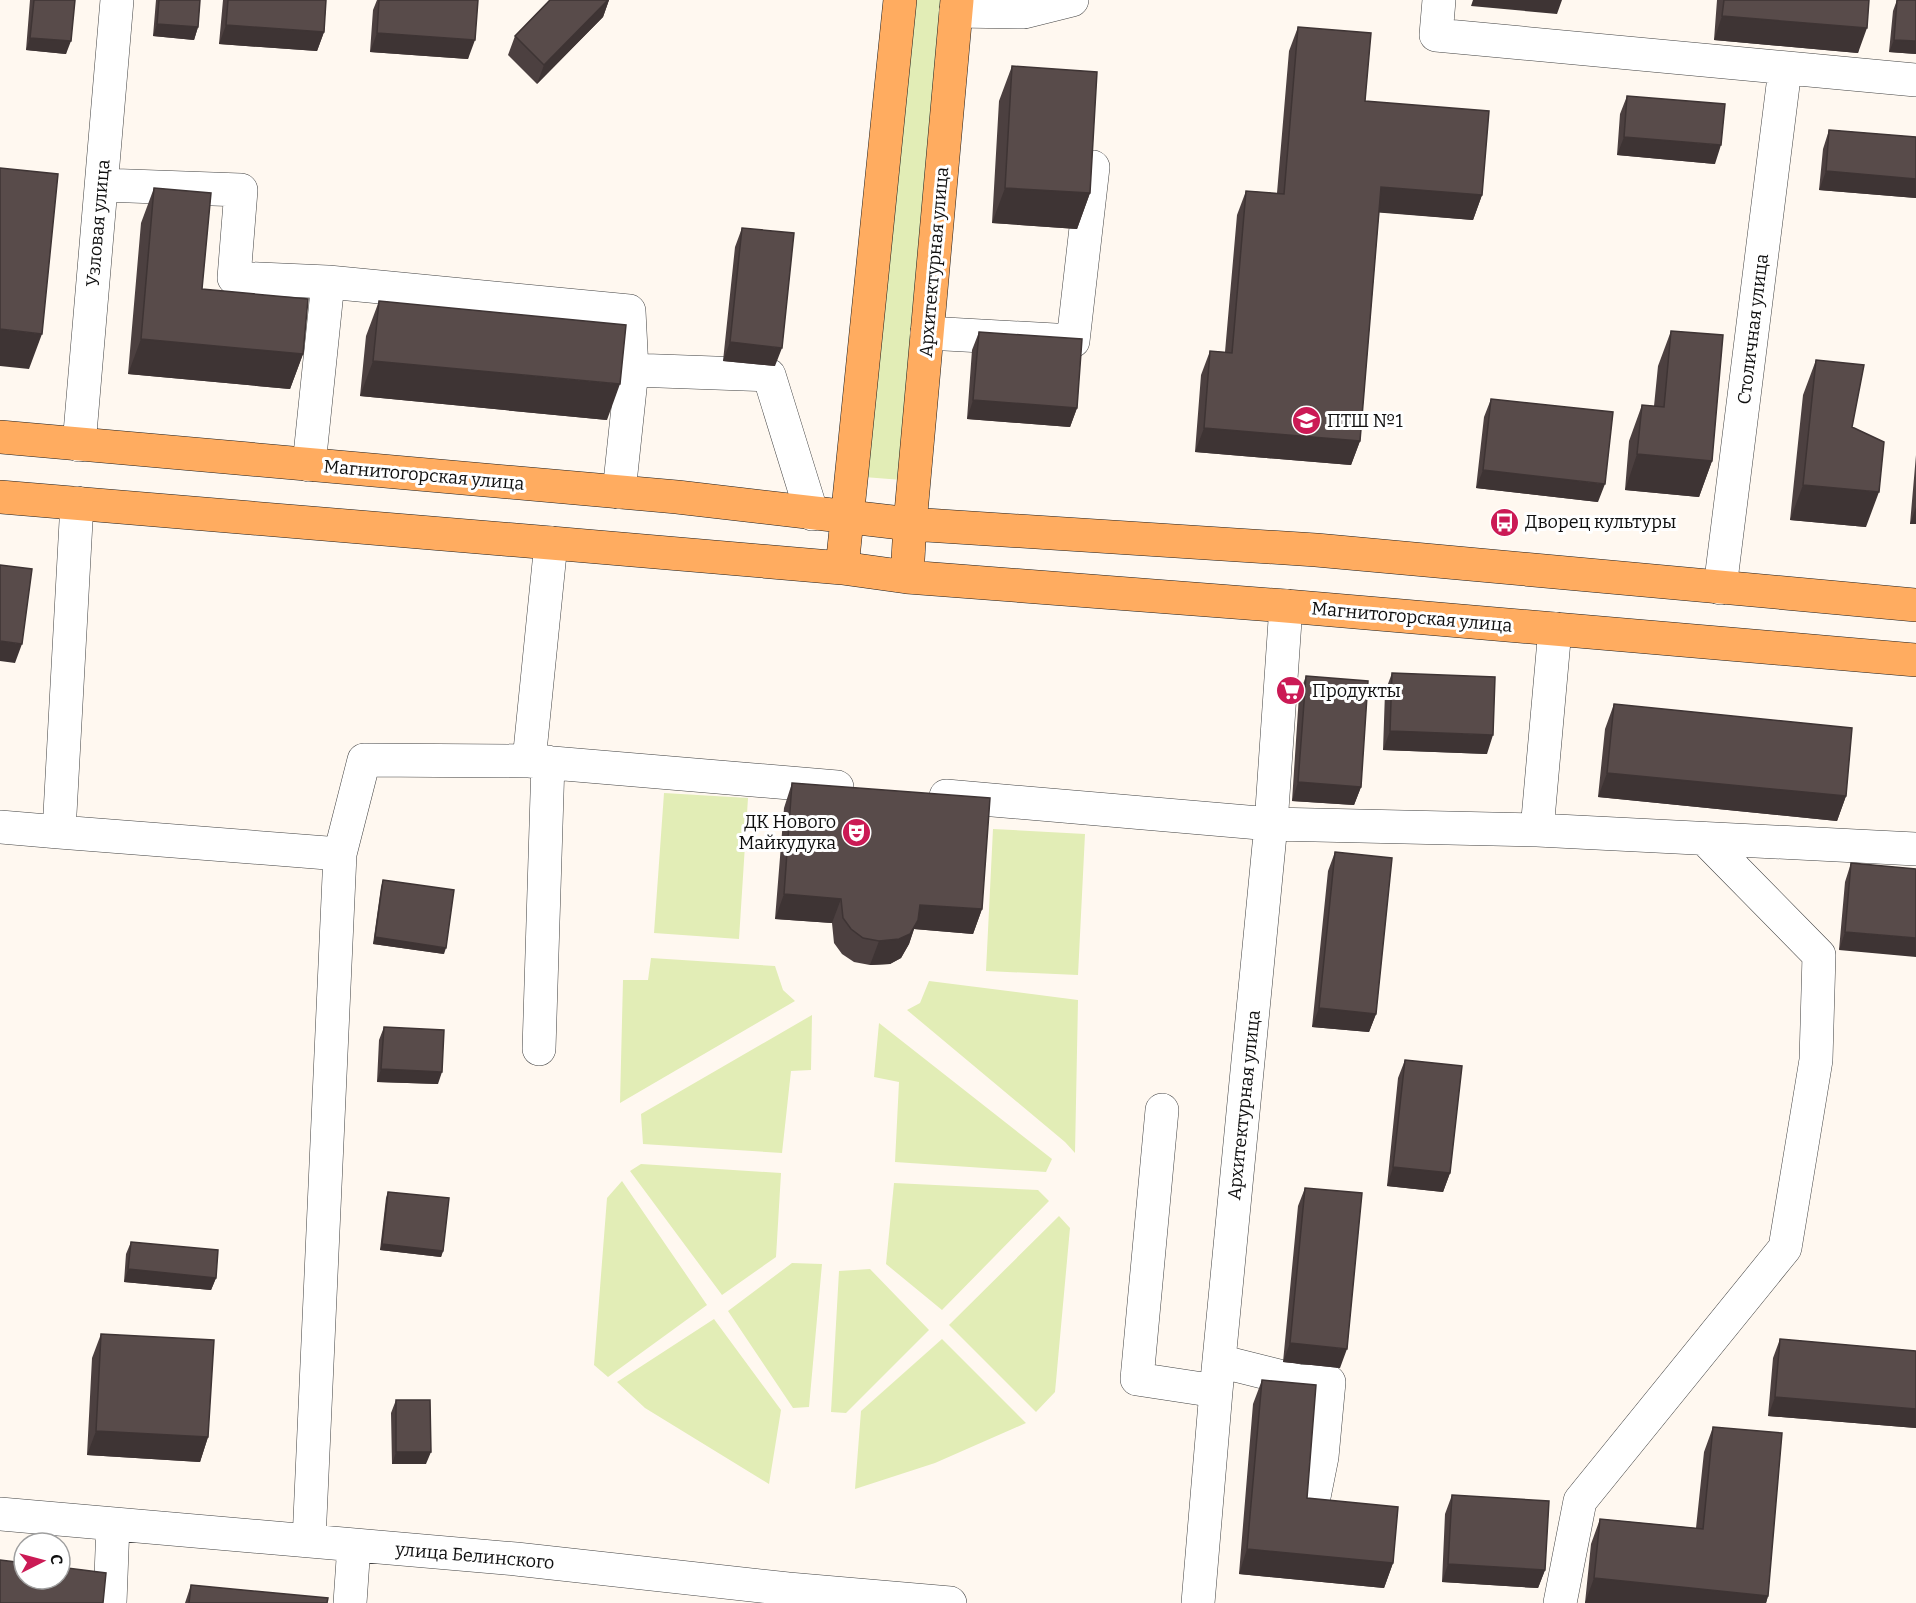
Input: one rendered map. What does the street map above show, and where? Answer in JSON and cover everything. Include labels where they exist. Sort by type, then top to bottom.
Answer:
[{"type":"main road","points":[[842,568],[900,0]]},
{"type":"main road","name":"Архитектурная улица","points":[[910,524],[957,5]]},
{"type":"main road","name":"Магнитогорская улица","points":[[0,437],[619,492],[910,524],[1316,550],[1916,605]]},
{"type":"main road","name":"Магнитогорская улица","points":[[0,496],[842,568],[907,577],[1286,606],[1916,660]]},
{"type":"main road","points":[[907,577],[910,524]]},
{"type":"street","name":"Узловая улица","points":[[79,445],[117,0]]},
{"type":"street","points":[[957,5],[1024,12],[1072,0]]},
{"type":"street","points":[[1439,0],[1436,36],[1916,80]]},
{"type":"street","name":"Столичная улица","points":[[1720,588],[1785,69]]},
{"type":"street","points":[[927,333],[1073,341],[1092,167]]},
{"type":"street","points":[[102,185],[241,190],[234,279],[328,282],[629,311],[632,370],[619,492]]},
{"type":"street","points":[[309,465],[328,282]]},
{"type":"street","points":[[632,370],[769,375],[812,514]]},
{"type":"street","points":[[59,832],[77,503]]},
{"type":"street","points":[[539,1049],[538,762],[551,543]]},
{"type":"street","name":"Архитектурная улица","points":[[1198,1603],[1217,1376],[1271,824],[1286,606]]},
{"type":"street","points":[[1537,830],[1556,629]]},
{"type":"street","points":[[309,1541],[340,854],[364,760],[538,762],[871,790]]},
{"type":"street","points":[[918,794],[1271,824],[1537,830],[1916,849]]},
{"type":"street","points":[[0,827],[340,854]]},
{"type":"street","points":[[1560,1603],[1580,1501],[1785,1248],[1816,1060],[1819,955],[1705,839]]},
{"type":"street","points":[[1162,1110],[1137,1379],[1217,1376],[1329,1382],[1322,1457],[1314,1497]]},
{"type":"street","name":"улица Белинского","points":[[0,1514],[516,1559],[788,1596],[950,1603]]},
{"type":"street","points":[[110,1603],[113,1524]]},
{"type":"street","points":[[350,1603],[354,1545]]},
{"type":"green space","points":[[908,0],[946,0],[902,480],[864,477]]},
{"type":"green space","points":[[664,793],[748,798],[739,939],[654,933]]},
{"type":"green space","points":[[993,829],[1085,834],[1078,975],[986,971]]},
{"type":"green space","points":[[651,958],[775,966],[783,990],[795,1001],[620,1103],[623,980],[648,980]]},
{"type":"green space","points":[[929,981],[1078,1000],[1075,1153],[1065,1142],[907,1010],[920,1003]]},
{"type":"green space","points":[[812,1015],[811,1070],[791,1071],[782,1153],[643,1144],[641,1114]]},
{"type":"green space","points":[[879,1023],[1052,1159],[1046,1172],[895,1162],[899,1082],[874,1077]]},
{"type":"green space","points":[[641,1164],[781,1173],[776,1257],[722,1295],[630,1171]]},
{"type":"green space","points":[[622,1181],[707,1305],[608,1377],[594,1365],[607,1198]]},
{"type":"green space","points":[[894,1183],[1038,1190],[1049,1201],[942,1310],[886,1264]]},
{"type":"green space","points":[[1059,1216],[1070,1228],[1055,1392],[1036,1412],[949,1325]]},
{"type":"green space","points":[[792,1263],[822,1264],[809,1407],[793,1408],[728,1311]]},
{"type":"green space","points":[[870,1269],[929,1330],[846,1413],[831,1412],[839,1271]]},
{"type":"green space","points":[[714,1319],[781,1410],[769,1484],[645,1408],[617,1382]]},
{"type":"green space","points":[[942,1339],[1026,1423],[935,1463],[855,1489],[861,1411]]},
{"type":"building","points":[[34,0],[75,0],[71,41],[30,38]]},
{"type":"building","points":[[159,0],[200,0],[198,27],[157,24]]},
{"type":"building","points":[[228,0],[326,0],[324,32],[226,25]]},
{"type":"building","points":[[379,0],[478,0],[475,40],[377,33]]},
{"type":"building","points":[[550,0],[608,0],[544,65],[515,36]]},
{"type":"building","points":[[1724,0],[1869,0],[1867,28],[1722,16]]},
{"type":"building","points":[[1897,0],[1916,0],[1916,41],[1894,40]]},
{"type":"building","points":[[1298,27],[1371,33],[1365,101],[1489,111],[1482,195],[1381,187],[1360,441],[1204,428],[1210,351],[1232,353],[1246,191],[1284,194]]},
{"type":"building","points":[[1012,66],[1097,72],[1090,193],[1005,188]]},
{"type":"building","points":[[1627,96],[1725,104],[1721,145],[1624,137]]},
{"type":"building","points":[[1829,130],[1916,137],[1916,179],[1826,171]]},
{"type":"building","points":[[0,168],[58,174],[42,334],[0,329]]},
{"type":"building","points":[[154,188],[211,193],[202,289],[308,299],[303,354],[141,339]]},
{"type":"building","points":[[742,228],[794,233],[782,348],[730,342]]},
{"type":"building","points":[[379,301],[626,325],[620,384],[373,361]]},
{"type":"building","points":[[1671,331],[1723,335],[1712,461],[1637,454],[1642,405],[1664,407]]},
{"type":"building","points":[[979,332],[1082,339],[1077,408],[973,400]]},
{"type":"building","points":[[1816,360],[1864,365],[1852,427],[1884,442],[1879,492],[1803,485]]},
{"type":"building","points":[[1491,399],[1613,412],[1605,484],[1483,470]]},
{"type":"building","points":[[0,565],[32,569],[22,644],[0,641]]},
{"type":"building","points":[[1392,673],[1495,677],[1493,735],[1390,731]]},
{"type":"building","points":[[1306,676],[1368,681],[1361,787],[1298,782]]},
{"type":"building","points":[[1614,704],[1852,728],[1846,796],[1607,773]]},
{"type":"building","points":[[792,783],[990,798],[982,909],[920,905],[918,920],[910,934],[899,939],[879,941],[863,938],[851,929],[843,918],[841,899],[784,894]]},
{"type":"building","points":[[1335,852],[1392,858],[1376,1014],[1319,1008]]},
{"type":"building","points":[[1851,863],[1916,869],[1916,938],[1845,932]]},
{"type":"building","points":[[383,880],[454,890],[446,948],[375,937]]},
{"type":"building","points":[[384,1027],[444,1030],[442,1072],[381,1069]]},
{"type":"building","points":[[1405,1060],[1462,1066],[1450,1173],[1393,1167]]},
{"type":"building","points":[[1305,1188],[1362,1193],[1347,1349],[1290,1343]]},
{"type":"building","points":[[388,1192],[449,1198],[443,1251],[382,1244]]},
{"type":"building","points":[[131,1242],[218,1250],[216,1278],[128,1269]]},
{"type":"building","points":[[101,1334],[214,1340],[208,1437],[96,1431]]},
{"type":"building","points":[[1780,1339],[1916,1351],[1916,1409],[1775,1397]]},
{"type":"building","points":[[1262,1380],[1316,1385],[1307,1498],[1398,1507],[1393,1563],[1247,1549]]},
{"type":"building","points":[[396,1400],[430,1400],[431,1452],[396,1452]]},
{"type":"building","points":[[1713,1427],[1782,1433],[1768,1596],[1594,1578],[1600,1519],[1703,1529]]},
{"type":"building","points":[[1452,1495],[1549,1501],[1545,1570],[1448,1564]]},
{"type":"building","points":[[0,1560],[12,1562],[12,1591],[72,1591],[72,1569],[106,1573],[103,1603],[0,1603]]},
{"type":"building","points":[[191,1585],[328,1598],[327,1603],[189,1603]]},
{"type":"place","name":"ПТШ №1","points":[[1306,421]]},
{"type":"place","name":"Дворец культуры","points":[[1504,522]]},
{"type":"place","name":"Продукты","points":[[1291,691]]},
{"type":"place","name":"ДК Нового Майкудука","points":[[857,832]]}]
